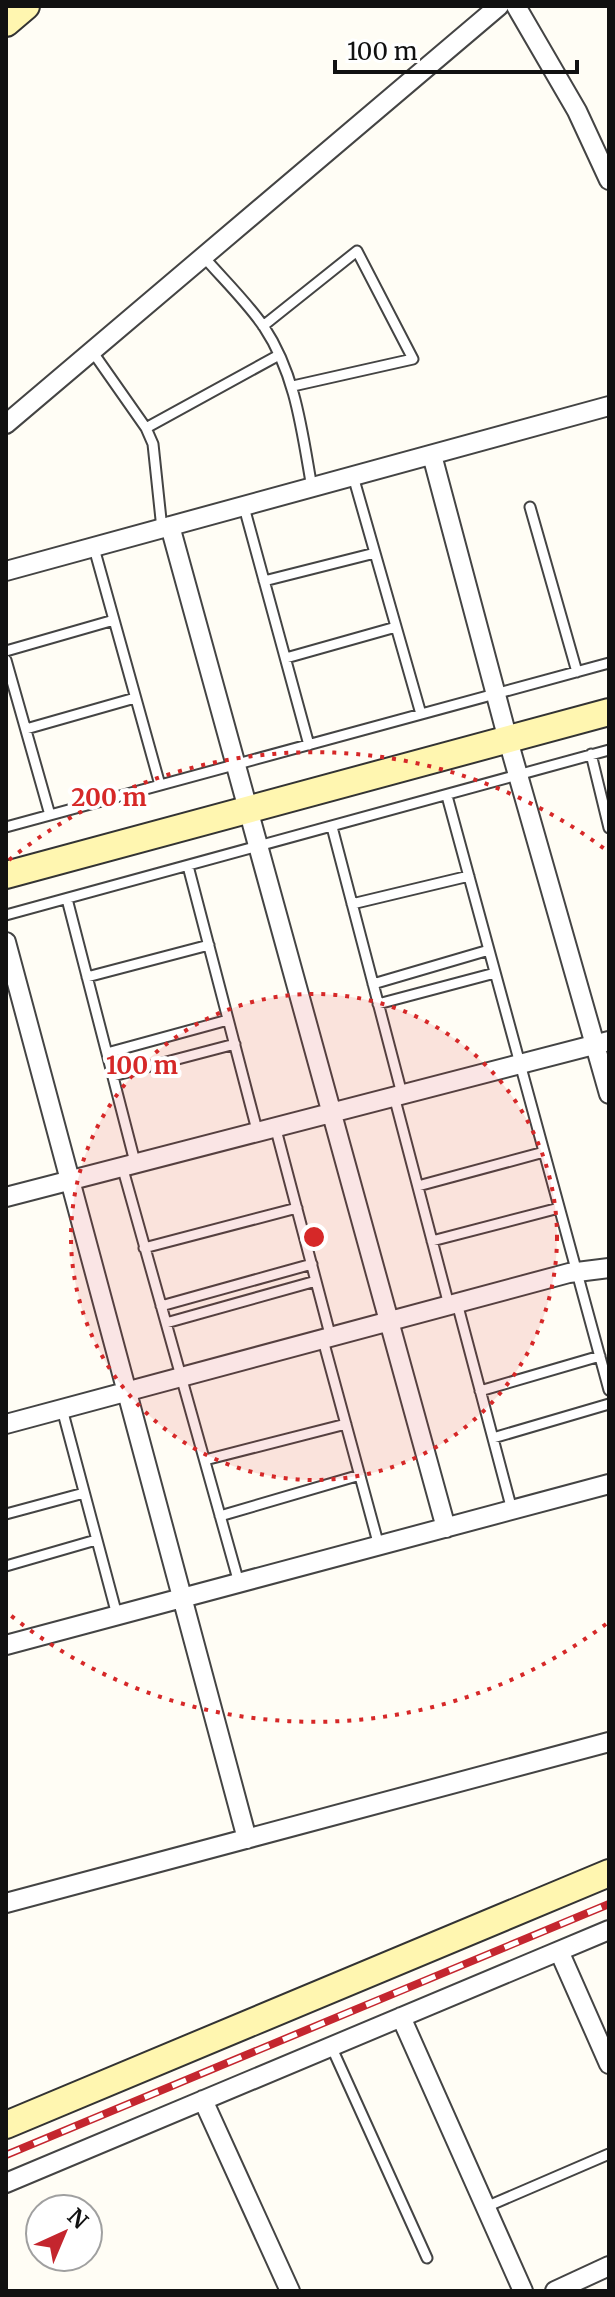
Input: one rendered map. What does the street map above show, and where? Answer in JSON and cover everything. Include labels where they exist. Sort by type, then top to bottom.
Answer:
[{"type":"street","points":[[6,23],[26,6]]},
{"type":"street","points":[[6,424],[499,6]]},
{"type":"street","points":[[516,6],[577,111],[609,180]]},
{"type":"street","points":[[6,571],[609,406]]},
{"type":"street","points":[[432,455],[508,740],[602,1043],[609,1094]]},
{"type":"street","points":[[166,528],[249,810],[446,1528]]},
{"type":"street","points":[[6,875],[609,712]]},
{"type":"street","points":[[6,942],[247,1839]]},
{"type":"street","points":[[6,1197],[602,1043]]},
{"type":"street","points":[[6,1424],[453,1304],[577,1272],[609,1268]]},
{"type":"street","points":[[6,1645],[609,1484]]},
{"type":"street","points":[[6,1903],[609,1742]]},
{"type":"street","points":[[6,2125],[609,1873]]},
{"type":"street","points":[[6,2183],[609,1930]]},
{"type":"street","points":[[559,1951],[609,2064]]},
{"type":"street","points":[[401,2017],[523,2291]]},
{"type":"street","points":[[203,2100],[290,2291]]},
{"type":"street","points":[[555,2291],[609,2266]]},
{"type":"lane","points":[[263,326],[357,251],[413,359],[293,386]]},
{"type":"lane","points":[[203,256],[263,326],[279,355],[293,386],[312,488]]},
{"type":"lane","points":[[92,351],[146,428],[153,444],[166,528]]},
{"type":"lane","points":[[146,428],[279,355]]},
{"type":"lane","points":[[353,476],[421,714]]},
{"type":"lane","points":[[244,507],[309,745]]},
{"type":"lane","points":[[530,507],[577,672]]},
{"type":"lane","points":[[94,548],[160,785]]},
{"type":"lane","points":[[264,581],[375,553]]},
{"type":"lane","points":[[6,651],[114,620]]},
{"type":"lane","points":[[286,658],[396,627]]},
{"type":"lane","points":[[6,660],[50,815]]},
{"type":"lane","points":[[6,827],[609,663]]},
{"type":"lane","points":[[26,729],[135,698]]},
{"type":"lane","points":[[6,915],[609,750]]},
{"type":"lane","points":[[591,754],[609,828]]},
{"type":"lane","points":[[447,796],[609,1390]]},
{"type":"lane","points":[[332,827],[378,1004],[432,1241],[480,1391],[512,1510]]},
{"type":"lane","points":[[188,866],[235,1044],[297,1208],[346,1424],[379,1546]]},
{"type":"lane","points":[[352,904],[469,876]]},
{"type":"lane","points":[[67,899],[113,1076],[144,1248],[239,1583]]},
{"type":"lane","points":[[87,977],[209,945]]},
{"type":"lane","points":[[373,984],[489,950]]},
{"type":"lane","points":[[378,1004],[495,973]]},
{"type":"lane","points":[[107,1053],[228,1020]]},
{"type":"lane","points":[[113,1076],[235,1044]]},
{"type":"lane","points":[[418,1186],[544,1152]]},
{"type":"lane","points":[[144,1248],[297,1208]]},
{"type":"lane","points":[[432,1241],[559,1208]]},
{"type":"lane","points":[[161,1306],[312,1264]]},
{"type":"lane","points":[[166,1323],[316,1281]]},
{"type":"lane","points":[[480,1391],[600,1356]]},
{"type":"lane","points":[[493,1438],[609,1404]]},
{"type":"lane","points":[[62,1409],[117,1615]]},
{"type":"lane","points":[[205,1460],[346,1424]]},
{"type":"lane","points":[[220,1516],[360,1475]]},
{"type":"lane","points":[[6,1514],[84,1493]]},
{"type":"lane","points":[[6,1566],[96,1540]]},
{"type":"lane","points":[[331,2046],[427,2258]]},
{"type":"lane","points":[[486,2207],[609,2154]]},
{"type":"railway","points":[[6,2155],[609,1904]]}]
